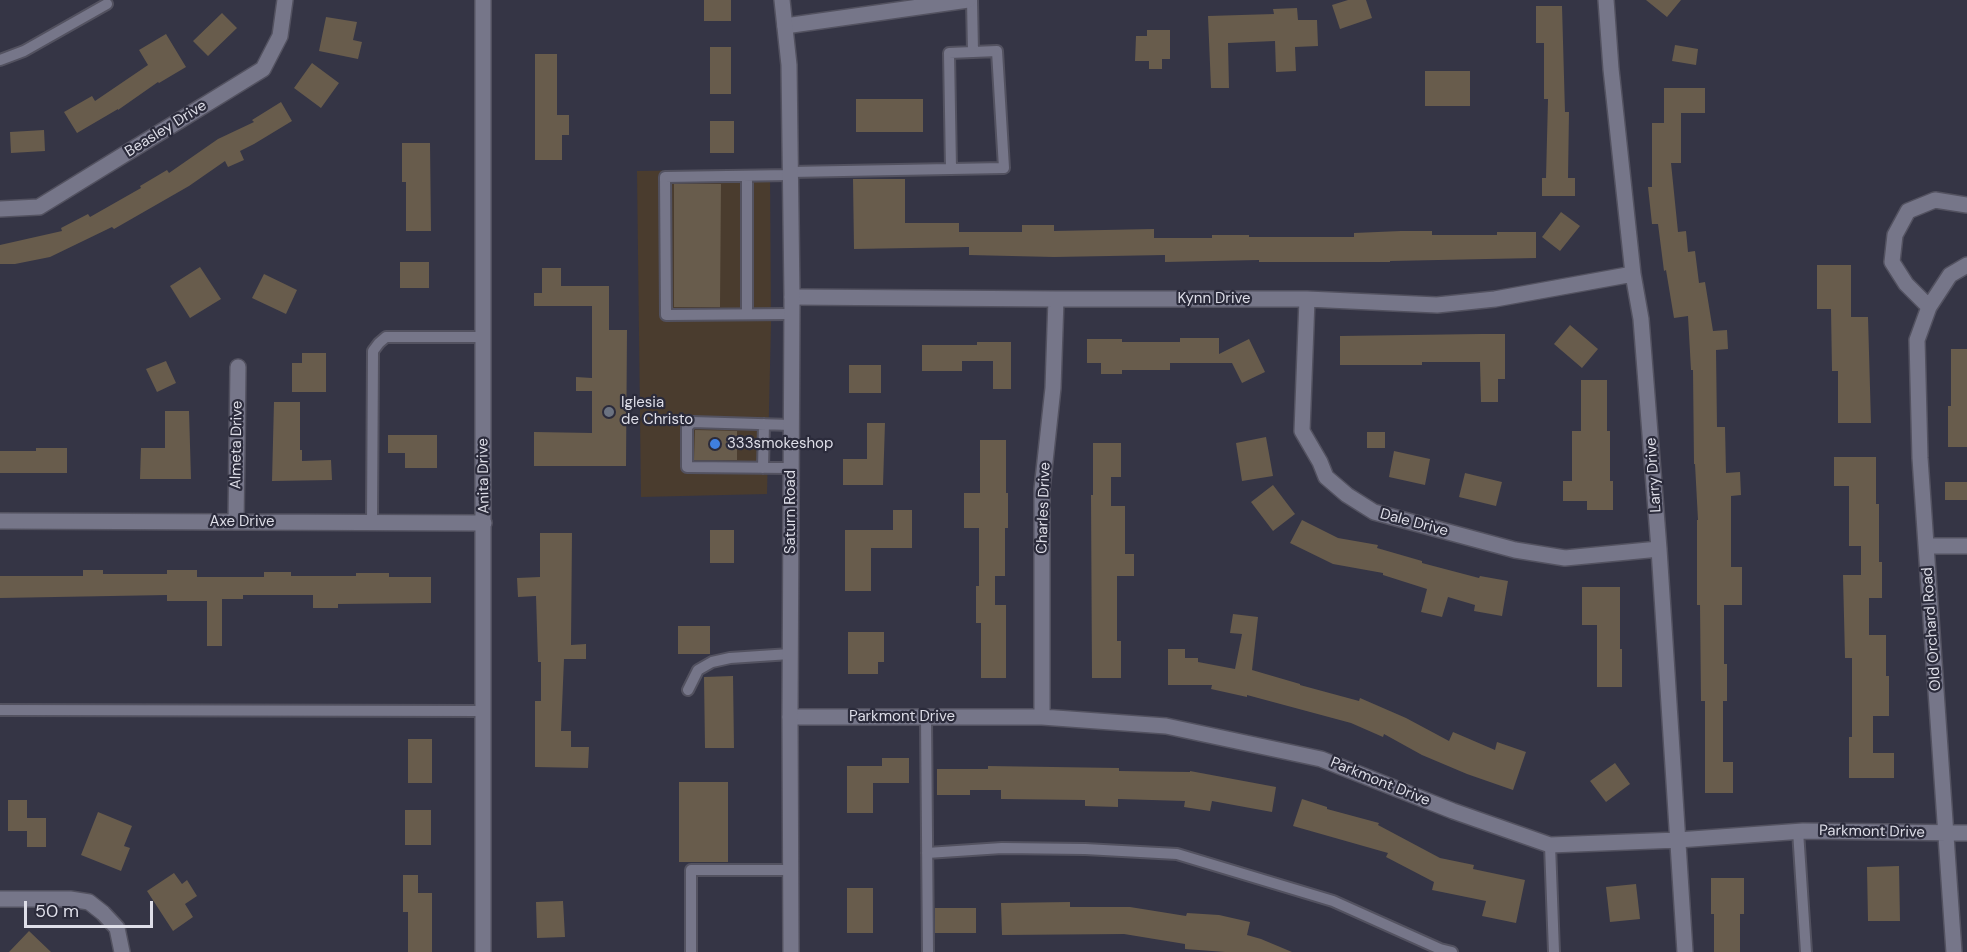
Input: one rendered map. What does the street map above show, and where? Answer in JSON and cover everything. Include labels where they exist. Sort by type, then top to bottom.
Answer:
[{"type":"street","name":"Beasley Drive","points":[[0,209],[39,207],[263,69],[280,36],[285,0]]},
{"type":"street","name":"Anita Drive","points":[[483,0],[483,952]]},
{"type":"street","name":"Saturn Road","points":[[782,0],[789,65],[792,297],[791,952]]},
{"type":"street","points":[[785,26],[970,0]]},
{"type":"street","name":"Larry Drive","points":[[1606,0],[1633,274],[1641,319],[1659,549],[1685,952]]},
{"type":"street","points":[[1929,308],[1906,284],[1892,262],[1895,235],[1908,211],[1935,200],[1967,205]]},
{"type":"street","name":"Old Orchard Road","points":[[1954,952],[1920,458],[1917,340],[1929,308],[1950,275],[1967,265]]},
{"type":"street","name":"Kynn Drive","points":[[792,297],[1307,298],[1437,305],[1495,299],[1633,274]]},
{"type":"street","name":"Dale Drive","points":[[1307,298],[1302,431],[1326,477],[1347,495],[1374,512],[1515,550],[1565,558],[1659,549]]},
{"type":"street","name":"Charles Drive","points":[[1042,717],[1042,489],[1053,388],[1056,299]]},
{"type":"street","name":"Almeta Drive","points":[[236,522],[238,367]]},
{"type":"street","name":"Axe Drive","points":[[0,521],[484,523]]},
{"type":"street","points":[[1926,546],[1967,546]]},
{"type":"street","name":"Parkmont Drive","points":[[790,717],[1042,717],[1166,726],[1321,759],[1453,811],[1550,845],[1678,840],[1798,831],[1967,833]]},
{"type":"street","points":[[0,899],[70,899],[89,902],[104,913],[117,928],[122,952]]},
{"type":"lane","points":[[970,0],[973,52]]},
{"type":"lane","points":[[0,60],[24,51],[107,4]]},
{"type":"lane","points":[[792,314],[666,315],[665,177],[1004,168],[997,51],[949,52],[951,169]]},
{"type":"lane","points":[[747,176],[747,314]]},
{"type":"lane","points":[[372,523],[374,351],[386,337],[483,337]]},
{"type":"lane","points":[[791,425],[692,422],[687,427],[687,467],[791,468]]},
{"type":"lane","points":[[763,468],[764,424]]},
{"type":"lane","points":[[688,690],[698,670],[712,662],[730,658],[790,654]]},
{"type":"lane","points":[[0,710],[484,711]]},
{"type":"lane","points":[[926,717],[928,952]]},
{"type":"lane","points":[[1798,831],[1806,952]]},
{"type":"lane","points":[[1550,845],[1554,952]]},
{"type":"lane","points":[[927,853],[1002,848],[1085,849],[1177,854],[1333,901],[1440,949],[1452,952]]},
{"type":"lane","points":[[691,952],[691,870],[791,870]]},
{"type":"shaded area","points":[[770,169],[771,325],[767,494],[641,497],[637,171]]},
{"type":"building","points":[[704,0],[731,0],[731,21],[704,21]]},
{"type":"building","points":[[1348,0],[1366,0],[1372,18],[1340,29],[1332,5]]},
{"type":"building","points":[[1646,0],[1681,0],[1667,17]]},
{"type":"building","points":[[1536,6],[1562,6],[1565,112],[1569,112],[1568,178],[1575,178],[1575,196],[1542,196],[1542,178],[1546,178],[1548,99],[1544,99],[1544,43],[1536,43]]},
{"type":"building","points":[[1297,8],[1298,20],[1317,20],[1318,46],[1295,47],[1296,71],[1276,72],[1275,41],[1228,43],[1229,88],[1211,88],[1208,16],[1274,14],[1273,9]]},
{"type":"building","points":[[222,13],[237,28],[208,56],[193,41]]},
{"type":"building","points":[[326,17],[357,22],[353,40],[362,42],[358,59],[319,51]]},
{"type":"building","points":[[1147,30],[1170,30],[1170,59],[1162,59],[1162,69],[1149,69],[1149,61],[1135,61],[1136,36],[1147,36]]},
{"type":"building","points":[[166,34],[186,67],[77,133],[64,112],[92,96],[95,101],[148,65],[139,50]]},
{"type":"building","points":[[1675,45],[1698,49],[1696,65],[1672,61]]},
{"type":"building","points":[[710,47],[731,47],[731,94],[710,94]]},
{"type":"building","points":[[535,54],[557,54],[557,115],[569,115],[569,135],[562,135],[562,160],[535,160]]},
{"type":"building","points":[[312,63],[339,83],[321,108],[294,88]]},
{"type":"building","points":[[1425,71],[1470,71],[1470,106],[1425,106]]},
{"type":"building","points":[[1664,88],[1705,88],[1705,113],[1681,113],[1681,163],[1671,163],[1678,232],[1686,231],[1688,252],[1695,251],[1699,283],[1705,282],[1713,331],[1727,330],[1728,349],[1716,350],[1717,427],[1725,427],[1726,473],[1740,472],[1741,495],[1731,496],[1731,567],[1742,567],[1742,605],[1724,605],[1724,664],[1727,664],[1727,701],[1723,701],[1723,762],[1733,762],[1733,793],[1705,793],[1705,701],[1701,701],[1693,370],[1691,370],[1688,316],[1674,318],[1666,270],[1664,271],[1658,224],[1652,224],[1648,187],[1652,187],[1652,123],[1664,123]]},
{"type":"building","points":[[856,99],[923,99],[923,132],[856,132]]},
{"type":"building","points":[[281,102],[292,121],[240,151],[244,160],[228,167],[225,161],[189,186],[114,229],[112,227],[50,257],[15,264],[0,264],[0,245],[62,231],[61,228],[88,214],[90,217],[141,188],[140,186],[167,170],[169,173],[218,139],[254,122],[252,120]]},
{"type":"building","points":[[710,121],[734,121],[734,153],[710,153]]},
{"type":"building","points":[[44,130],[45,151],[11,153],[10,132]]},
{"type":"building","points":[[402,143],[430,143],[431,231],[406,231],[406,182],[402,182]]},
{"type":"building","points":[[853,179],[905,179],[905,223],[959,223],[959,232],[1022,232],[1022,225],[1054,225],[1054,231],[1154,229],[1154,238],[1212,238],[1212,235],[1354,237],[1354,233],[1401,231],[1432,231],[1432,235],[1497,235],[1497,232],[1536,232],[1536,258],[1390,262],[1259,262],[1259,260],[1165,262],[1165,255],[1054,257],[969,255],[969,247],[854,249]]},
{"type":"building","points":[[674,184],[721,184],[720,307],[674,307]]},
{"type":"building","points":[[1561,212],[1580,226],[1560,251],[1542,237]]},
{"type":"building","points":[[400,262],[429,262],[429,288],[400,288]]},
{"type":"building","points":[[1817,265],[1851,265],[1851,317],[1868,317],[1871,423],[1838,423],[1838,371],[1832,371],[1831,309],[1817,309]]},
{"type":"building","points":[[200,267],[221,299],[190,318],[170,286]]},
{"type":"building","name":"Iglesia de Christo","points":[[542,268],[561,268],[561,286],[609,286],[609,330],[627,330],[626,466],[534,466],[534,432],[592,433],[592,391],[576,391],[576,377],[592,378],[592,306],[534,306],[534,293],[542,293]]},
{"type":"building","points":[[264,274],[297,290],[286,314],[252,298]]},
{"type":"building","points":[[1570,325],[1598,349],[1582,368],[1554,344]]},
{"type":"building","points":[[1505,334],[1505,379],[1498,379],[1498,402],[1481,402],[1480,362],[1340,365],[1340,336]]},
{"type":"building","points":[[1180,338],[1219,338],[1219,354],[1249,339],[1265,372],[1242,383],[1232,363],[1170,363],[1170,370],[1122,370],[1122,374],[1101,374],[1101,363],[1087,363],[1087,339],[1122,339],[1122,342],[1180,342]]},
{"type":"building","points":[[977,342],[1011,342],[1011,389],[993,389],[993,361],[962,361],[962,371],[922,371],[922,345],[977,345]]},
{"type":"building","points":[[1951,349],[1967,349],[1967,447],[1948,447]]},
{"type":"building","points":[[302,353],[326,353],[326,392],[292,392],[292,363],[302,363]]},
{"type":"building","points":[[166,361],[176,383],[157,392],[146,369]]},
{"type":"building","points":[[849,365],[881,365],[881,393],[849,393]]},
{"type":"building","points":[[1581,380],[1607,380],[1607,431],[1610,431],[1610,481],[1613,481],[1613,510],[1587,510],[1587,501],[1563,501],[1563,481],[1572,481],[1572,431],[1581,431]]},
{"type":"building","points":[[274,402],[300,402],[302,461],[331,460],[332,480],[272,481]]},
{"type":"building","points":[[165,411],[189,411],[191,479],[140,479],[141,448],[165,448]]},
{"type":"building","points":[[867,423],[885,423],[883,485],[843,485],[843,459],[867,459]]},
{"type":"building","name":"333smokeshop","points":[[695,430],[737,431],[737,460],[694,460]]},
{"type":"building","points":[[1367,432],[1385,432],[1385,448],[1367,448]]},
{"type":"building","points":[[388,435],[437,435],[437,468],[405,468],[405,453],[388,453]]},
{"type":"building","points":[[1266,437],[1273,476],[1242,481],[1236,443]]},
{"type":"building","points":[[980,440],[1006,440],[1008,528],[1005,528],[1005,576],[995,576],[995,605],[1006,605],[1006,678],[981,678],[981,623],[976,623],[976,586],[979,586],[979,528],[964,528],[964,493],[980,493]]},
{"type":"building","points":[[1093,443],[1121,443],[1121,477],[1111,477],[1111,506],[1125,506],[1125,554],[1134,554],[1134,576],[1117,576],[1117,641],[1121,641],[1121,678],[1092,678]]},
{"type":"building","points":[[36,448],[67,448],[67,473],[0,473],[0,451],[36,451]]},
{"type":"building","points":[[1394,451],[1430,459],[1425,485],[1389,477]]},
{"type":"building","points":[[1834,457],[1876,457],[1876,504],[1879,504],[1879,562],[1882,562],[1882,598],[1869,598],[1869,635],[1886,635],[1889,716],[1873,716],[1873,753],[1894,753],[1894,778],[1849,778],[1849,737],[1852,737],[1852,658],[1845,658],[1843,575],[1861,575],[1861,546],[1849,546],[1849,486],[1834,486]]},
{"type":"building","points":[[1465,473],[1502,482],[1496,506],[1459,497]]},
{"type":"building","points":[[1945,482],[1967,482],[1967,500],[1945,500]]},
{"type":"building","points":[[1273,485],[1295,514],[1273,531],[1251,502]]},
{"type":"building","points":[[893,510],[912,510],[912,548],[871,548],[871,591],[845,591],[845,530],[893,530]]},
{"type":"building","points":[[1302,520],[1338,538],[1378,545],[1377,548],[1422,561],[1422,563],[1479,578],[1480,576],[1508,581],[1502,616],[1474,611],[1475,605],[1448,597],[1442,617],[1421,612],[1427,589],[1383,575],[1383,573],[1333,564],[1290,543]]},
{"type":"building","points":[[710,530],[734,530],[734,563],[710,563]]},
{"type":"building","points":[[540,533],[572,533],[571,645],[586,644],[586,659],[564,659],[561,731],[571,731],[571,747],[589,747],[588,768],[535,767],[535,701],[541,701],[541,662],[538,662],[536,596],[518,597],[517,578],[540,577]]},
{"type":"building","points":[[83,570],[103,570],[103,574],[167,574],[167,570],[197,570],[197,577],[264,577],[264,572],[291,572],[291,576],[356,576],[356,573],[389,573],[389,577],[431,577],[431,603],[338,604],[338,608],[313,608],[313,595],[243,595],[243,599],[222,599],[222,646],[207,646],[207,601],[167,601],[167,595],[0,598],[0,576],[83,576]]},
{"type":"building","points":[[1582,587],[1620,587],[1622,687],[1597,687],[1597,625],[1582,625]]},
{"type":"building","points":[[1233,614],[1258,617],[1252,670],[1359,701],[1360,698],[1406,718],[1449,741],[1453,732],[1495,750],[1497,742],[1526,752],[1513,790],[1467,774],[1422,755],[1384,734],[1383,737],[1351,723],[1247,695],[1247,697],[1211,689],[1212,685],[1168,685],[1168,649],[1185,649],[1185,658],[1198,658],[1198,662],[1235,669],[1242,634],[1230,633]]},
{"type":"building","points":[[678,626],[710,626],[710,654],[678,654]]},
{"type":"building","points":[[848,632],[884,632],[884,662],[878,662],[878,674],[848,674]]},
{"type":"building","points":[[733,676],[734,748],[705,748],[704,677]]},
{"type":"building","points":[[408,739],[432,739],[432,783],[408,783]]},
{"type":"building","points":[[882,758],[909,758],[909,783],[873,783],[873,813],[847,813],[847,766],[882,766]]},
{"type":"building","points":[[1615,763],[1630,784],[1606,802],[1590,781]]},
{"type":"building","points":[[988,766],[1190,771],[1276,787],[1272,812],[1212,801],[1210,811],[1184,807],[1185,801],[1118,799],[1118,807],[1085,806],[1085,800],[1001,799],[1001,790],[970,790],[970,795],[937,795],[937,769],[988,769]]},
{"type":"building","points":[[679,782],[728,782],[728,862],[679,862]]},
{"type":"building","points":[[1302,799],[1327,807],[1327,809],[1379,823],[1378,825],[1440,858],[1474,865],[1473,869],[1525,880],[1516,923],[1482,916],[1486,901],[1432,890],[1434,882],[1386,857],[1388,853],[1293,826]]},
{"type":"building","points":[[8,800],[27,800],[27,818],[46,818],[46,847],[27,847],[27,831],[8,831]]},
{"type":"building","points":[[405,810],[431,810],[431,845],[405,845]]},
{"type":"building","points":[[98,812],[132,826],[124,846],[130,848],[121,871],[81,855]]},
{"type":"building","points":[[1899,866],[1900,921],[1868,921],[1867,867]]},
{"type":"building","points":[[174,873],[182,884],[187,880],[197,896],[185,904],[193,917],[173,931],[147,891]]},
{"type":"building","points":[[403,875],[418,875],[418,893],[432,893],[432,952],[408,952],[408,912],[403,912]]},
{"type":"building","points":[[1711,878],[1744,878],[1744,914],[1740,914],[1740,952],[1714,952]]},
{"type":"building","points":[[1636,884],[1640,919],[1610,922],[1606,887]]},
{"type":"building","points":[[847,888],[873,888],[873,933],[847,933]]},
{"type":"building","points":[[563,901],[565,937],[537,938],[536,902]]},
{"type":"building","points":[[1070,902],[1070,907],[1130,907],[1186,916],[1187,913],[1219,915],[1250,922],[1247,935],[1292,952],[1225,952],[1185,949],[1185,944],[1124,934],[1002,935],[1001,903]]},
{"type":"building","points":[[935,908],[976,908],[976,933],[935,933]]},
{"type":"building","points":[[29,931],[51,952],[9,952]]},
{"type":"place","name":"Iglesia de Christo","points":[[609,412]]},
{"type":"place","name":"333smokeshop","points":[[715,444]]}]
